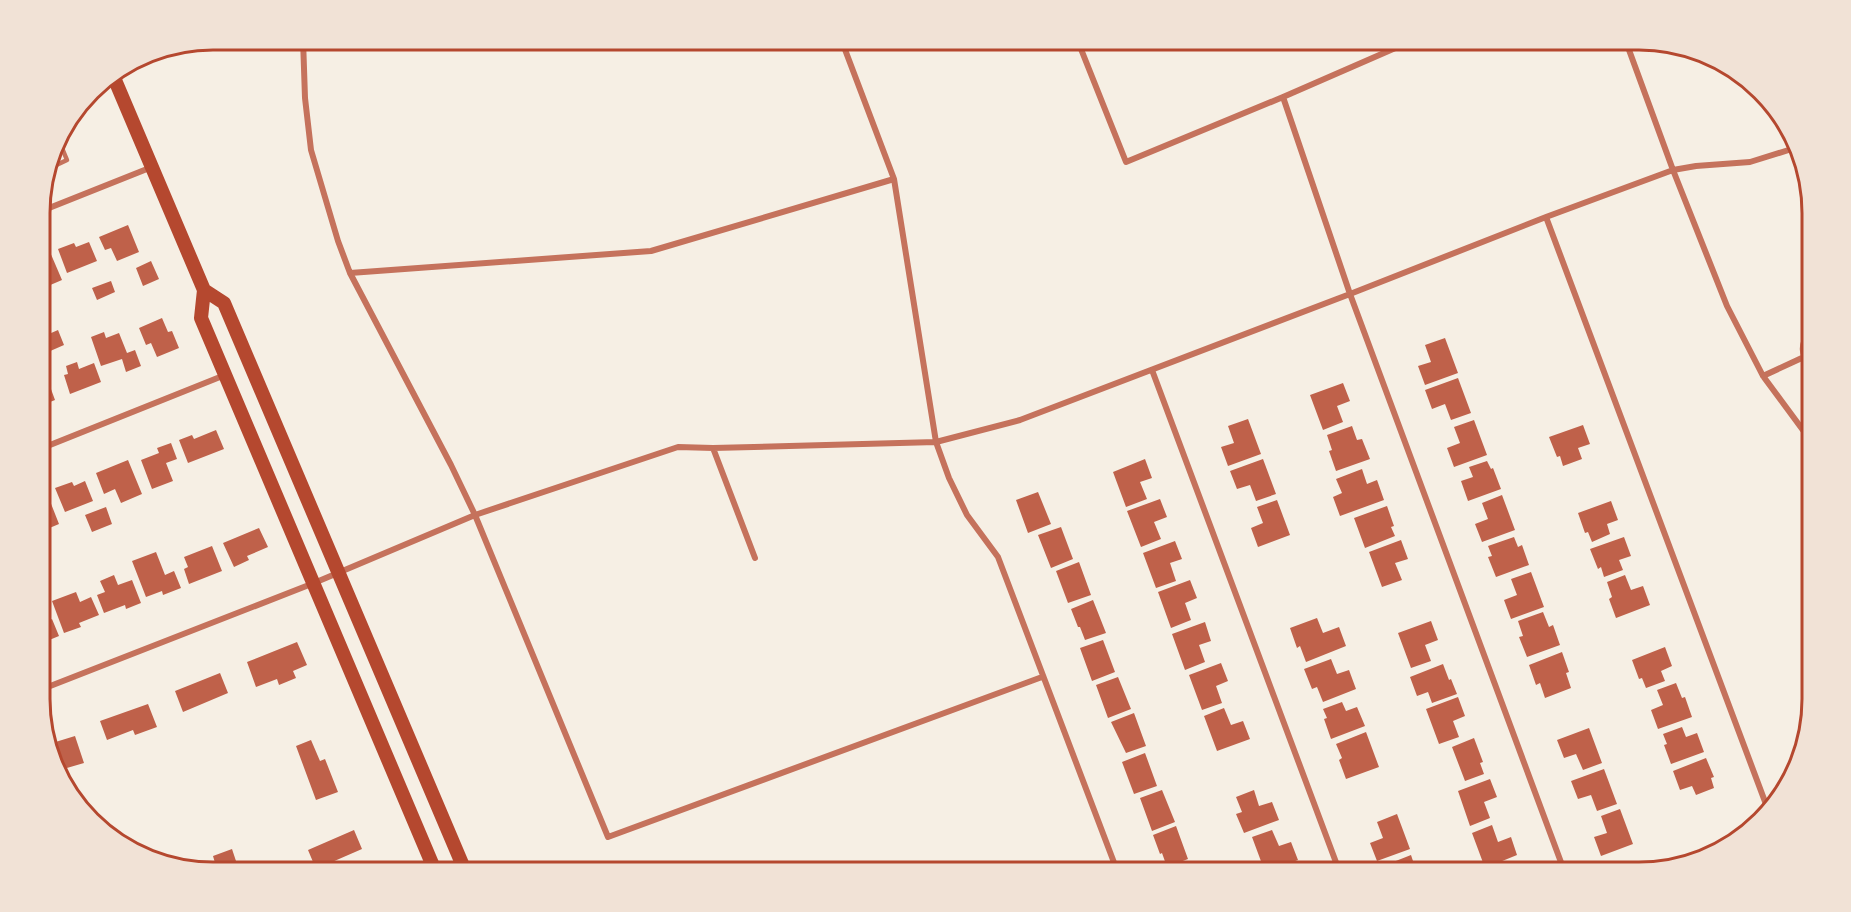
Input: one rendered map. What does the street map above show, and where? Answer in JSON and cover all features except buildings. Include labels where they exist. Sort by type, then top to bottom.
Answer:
[{"type":"main road","points":[[115,82],[204,290],[201,318],[430,862]]},
{"type":"main road","points":[[204,290],[224,303],[461,862]]},
{"type":"street","points":[[303,50],[305,98],[311,150],[350,273],[475,515],[608,837],[1042,677]]},
{"type":"street","points":[[845,50],[894,179],[936,442],[949,478],[967,515],[998,557],[1114,862]]},
{"type":"street","points":[[1081,50],[1126,162],[1391,50]]},
{"type":"street","points":[[1628,50],[1727,306],[1764,376],[1802,429]]},
{"type":"street","points":[[1283,97],[1350,294],[1562,862]]},
{"type":"street","points":[[50,686],[339,573],[475,515],[678,447],[936,442],[1020,420],[1673,170],[1750,162],[1789,150]]},
{"type":"street","points":[[50,208],[152,167]]},
{"type":"street","points":[[350,273],[651,251],[894,179]]},
{"type":"street","points":[[1546,217],[1765,802]]},
{"type":"street","points":[[1764,376],[1802,358]]},
{"type":"street","points":[[1152,370],[1336,862]]},
{"type":"street","points":[[50,445],[225,375]]},
{"type":"street","points":[[713,448],[755,558]]},
{"type":"lane","points":[[57,165],[67,160],[62,149]]}]
